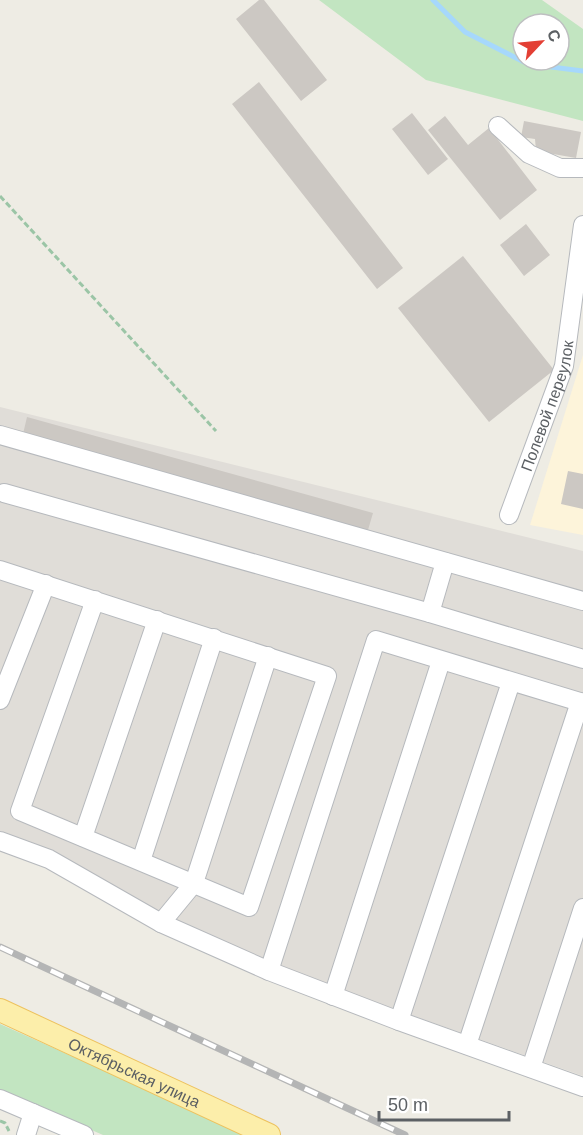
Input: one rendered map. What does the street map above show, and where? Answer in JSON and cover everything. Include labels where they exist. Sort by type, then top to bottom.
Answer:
[{"type":"main road","name":"Октябрьская улица","points":[[0,1010],[269,1135]]},
{"type":"street","points":[[498,126],[529,154],[560,168],[583,168]]},
{"type":"street","name":"Полевой переулок","points":[[509,515],[564,366],[583,225]]},
{"type":"street","points":[[0,435],[583,601]]},
{"type":"street","points":[[4,493],[430,613],[583,659]]},
{"type":"street","points":[[430,613],[445,562]]},
{"type":"street","points":[[1,573],[46,584],[214,638],[327,676],[249,907],[20,811],[95,600]]},
{"type":"street","points":[[0,700],[46,584]]},
{"type":"street","points":[[83,837],[158,620]]},
{"type":"street","points":[[141,861],[214,638]]},
{"type":"street","points":[[269,971],[376,640],[582,702],[467,1044]]},
{"type":"street","points":[[161,923],[194,883],[268,656]]},
{"type":"street","points":[[333,996],[441,661]]},
{"type":"street","points":[[399,1021],[511,682]]},
{"type":"street","points":[[0,841],[49,859],[161,923],[269,971],[399,1021],[583,1087]]},
{"type":"street","points":[[531,1068],[583,908]]},
{"type":"street","points":[[0,1099],[84,1135]]},
{"type":"street","points":[[26,1135],[33,1113]]},
{"type":"path","points":[[0,196],[216,431]]},
{"type":"path","points":[[0,1121],[5,1123],[11,1135]]},
{"type":"shaded area","points":[[583,355],[583,535],[530,525]]},
{"type":"shaded area","points":[[0,407],[583,551],[583,1076],[318,982],[183,924],[41,846],[0,831]]},
{"type":"green space","points":[[319,0],[542,0],[559,12],[511,12],[511,72],[571,72],[571,21],[583,29],[583,121],[426,80]]},
{"type":"green space","points":[[0,1024],[248,1135],[103,1135],[0,1090]]},
{"type":"building","points":[[259,0],[264,0],[327,80],[301,101],[236,19]]},
{"type":"building","points":[[259,82],[403,268],[377,289],[232,104]]},
{"type":"building","points":[[412,113],[448,159],[428,175],[392,129]]},
{"type":"building","points":[[445,116],[468,145],[489,128],[537,190],[500,220],[428,130]]},
{"type":"building","points":[[524,121],[581,132],[576,158],[536,151],[535,139],[521,137]]},
{"type":"building","points":[[526,224],[550,255],[524,276],[500,245]]},
{"type":"building","points":[[463,256],[554,370],[489,422],[398,308]]},
{"type":"building","points":[[27,417],[373,513],[368,530],[23,434]]},
{"type":"building","points":[[568,471],[583,474],[583,509],[561,504]]},
{"type":"waterway","points":[[433,0],[465,32],[528,64],[583,71]]},
{"type":"railway","points":[[0,947],[405,1135]]}]
